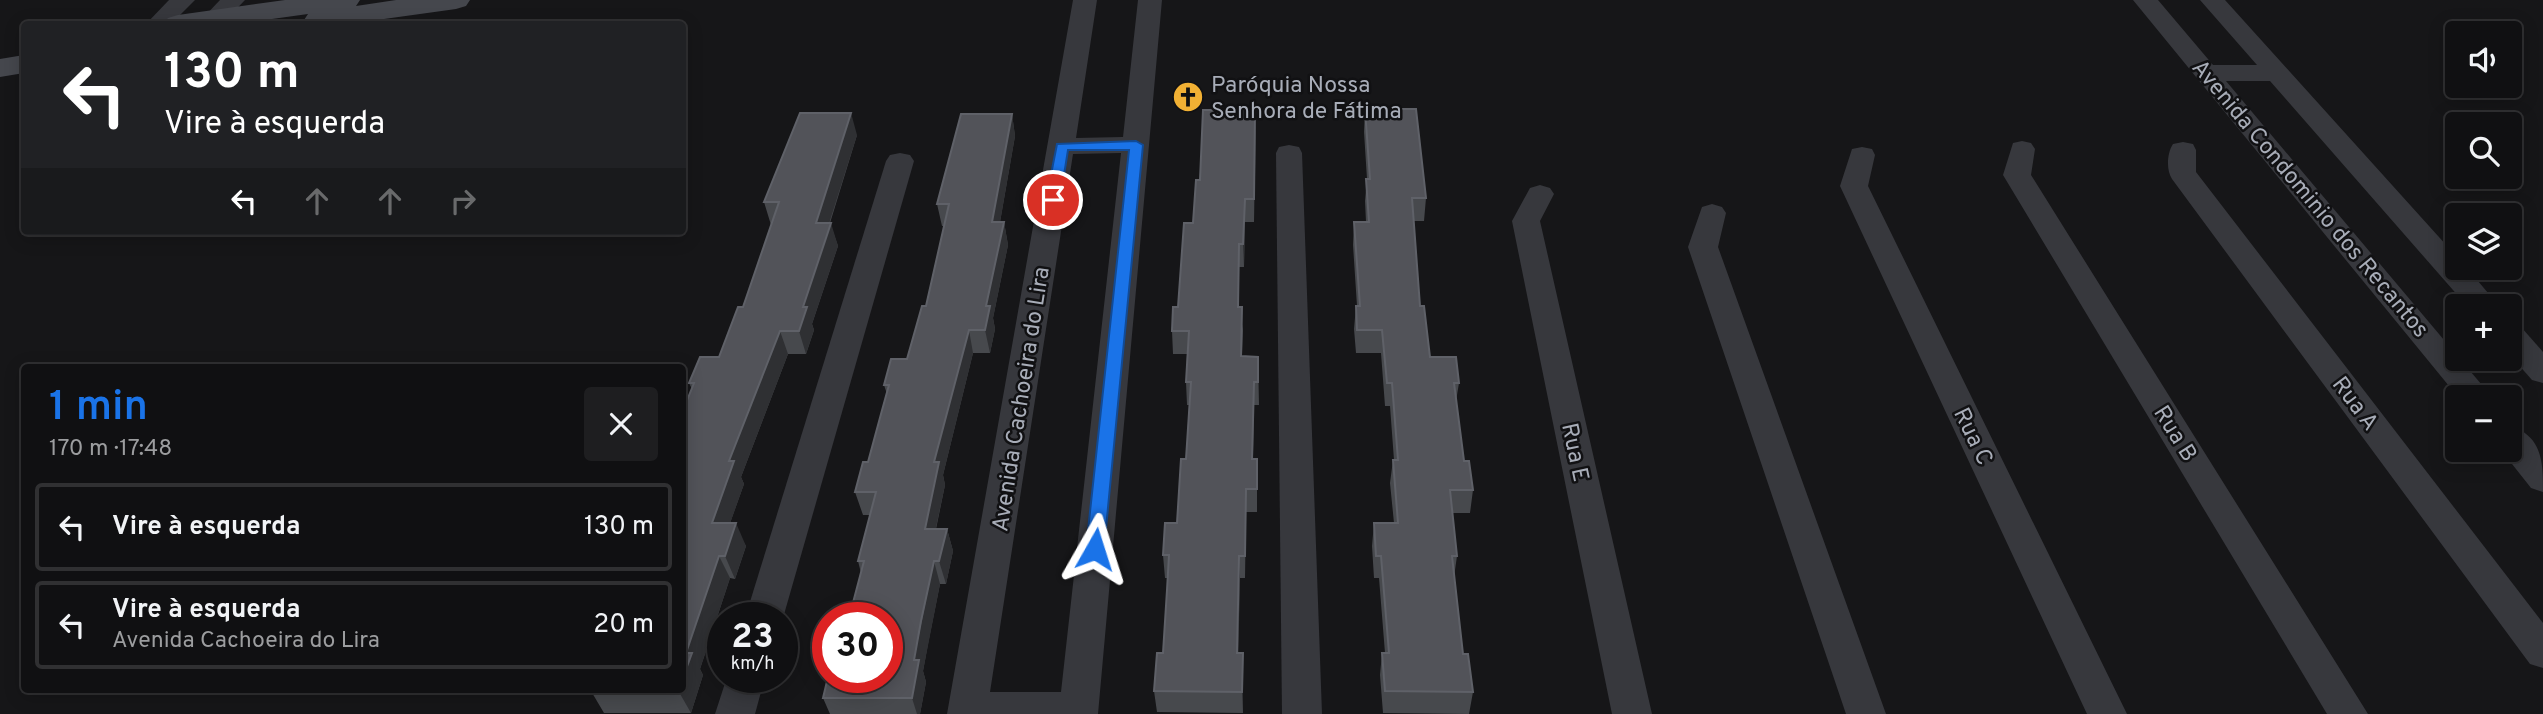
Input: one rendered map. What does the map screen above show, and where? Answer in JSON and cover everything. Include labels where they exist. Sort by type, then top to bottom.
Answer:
[{"type":"street","points":[[161,21],[183,0]]},
{"type":"street","points":[[188,21],[223,10],[346,0]]},
{"type":"street","points":[[310,21],[456,0]]},
{"type":"street","name":"Avenida Cachoeira do Lira","points":[[968,712],[1086,0]]},
{"type":"street","points":[[968,712],[1078,712],[1150,0]]},
{"type":"street","name":"Avenida Condominio dos Recantos","points":[[2144,0],[2466,385]]},
{"type":"street","points":[[2212,0],[2473,294]]},
{"type":"street","points":[[0,52],[21,48]]},
{"type":"street","points":[[0,68],[21,64]]},
{"type":"street","points":[[2205,73],[2278,73]]},
{"type":"street","points":[[1062,146],[1136,145]]},
{"type":"street","name":"Rua B","points":[[2022,149],[2017,175],[2348,714]]},
{"type":"street","name":"Rua A","points":[[2183,150],[2182,173],[2543,652]]},
{"type":"street","points":[[1289,153],[1302,714]]},
{"type":"street","name":"Rua C","points":[[1862,155],[1854,186],[2107,714]]},
{"type":"street","points":[[769,602],[900,161]]},
{"type":"street","name":"Rua E","points":[[1541,194],[1526,221],[1632,714]]},
{"type":"street","points":[[1712,213],[1703,247],[1866,714]]},
{"type":"street","points":[[2522,348],[2543,372]]},
{"type":"street","points":[[2522,453],[2543,479]]},
{"type":"street","points":[[735,714],[741,693]]},
{"type":"building","points":[[1365,109],[1416,109],[1426,198],[1412,198],[1420,306],[1424,306],[1430,357],[1456,357],[1459,383],[1454,383],[1464,461],[1469,461],[1473,490],[1450,490],[1457,556],[1452,556],[1463,654],[1468,654],[1473,692],[1385,691],[1382,653],[1389,653],[1381,556],[1376,556],[1374,523],[1398,523],[1393,460],[1398,460],[1392,383],[1387,383],[1382,330],[1357,330],[1356,306],[1360,306],[1354,222],[1369,222],[1366,179],[1370,179]]},
{"type":"building","points":[[1203,110],[1255,110],[1254,199],[1245,199],[1243,244],[1239,244],[1238,307],[1242,307],[1241,356],[1258,357],[1258,382],[1254,382],[1252,459],[1257,459],[1257,489],[1246,489],[1245,556],[1239,556],[1237,653],[1243,653],[1242,692],[1154,691],[1157,653],[1163,653],[1169,555],[1163,555],[1165,523],[1177,523],[1181,459],[1186,459],[1191,382],[1186,382],[1189,331],[1172,331],[1173,307],[1178,307],[1184,223],[1193,223],[1196,180],[1200,180]]},
{"type":"building","points":[[800,113],[851,113],[816,223],[831,223],[803,307],[807,307],[799,331],[780,331],[729,461],[734,461],[712,523],[736,523],[725,556],[719,556],[686,653],[686,403],[694,383],[689,383],[700,357],[719,357],[738,307],[743,307],[779,202],[764,202]]},
{"type":"building","points":[[961,114],[1012,114],[992,222],[1004,222],[986,306],[990,306],[985,330],[969,330],[934,462],[939,462],[925,529],[947,529],[939,561],[934,561],[921,621],[914,660],[919,660],[912,698],[823,698],[824,693],[903,693],[903,602],[853,602],[864,561],[858,561],[876,492],[855,492],[863,462],[868,462],[889,385],[884,385],[891,359],[907,359],[922,306],[926,306],[949,204],[937,204]]},
{"type":"building","points":[[686,653],[692,653],[686,669]]},
{"type":"place","name":"Paróquia Nossa Senhora de Fátima","points":[[1188,97]]},
{"type":"route","points":[[1053,200],[1062,146],[1136,145],[1095,549]]}]
